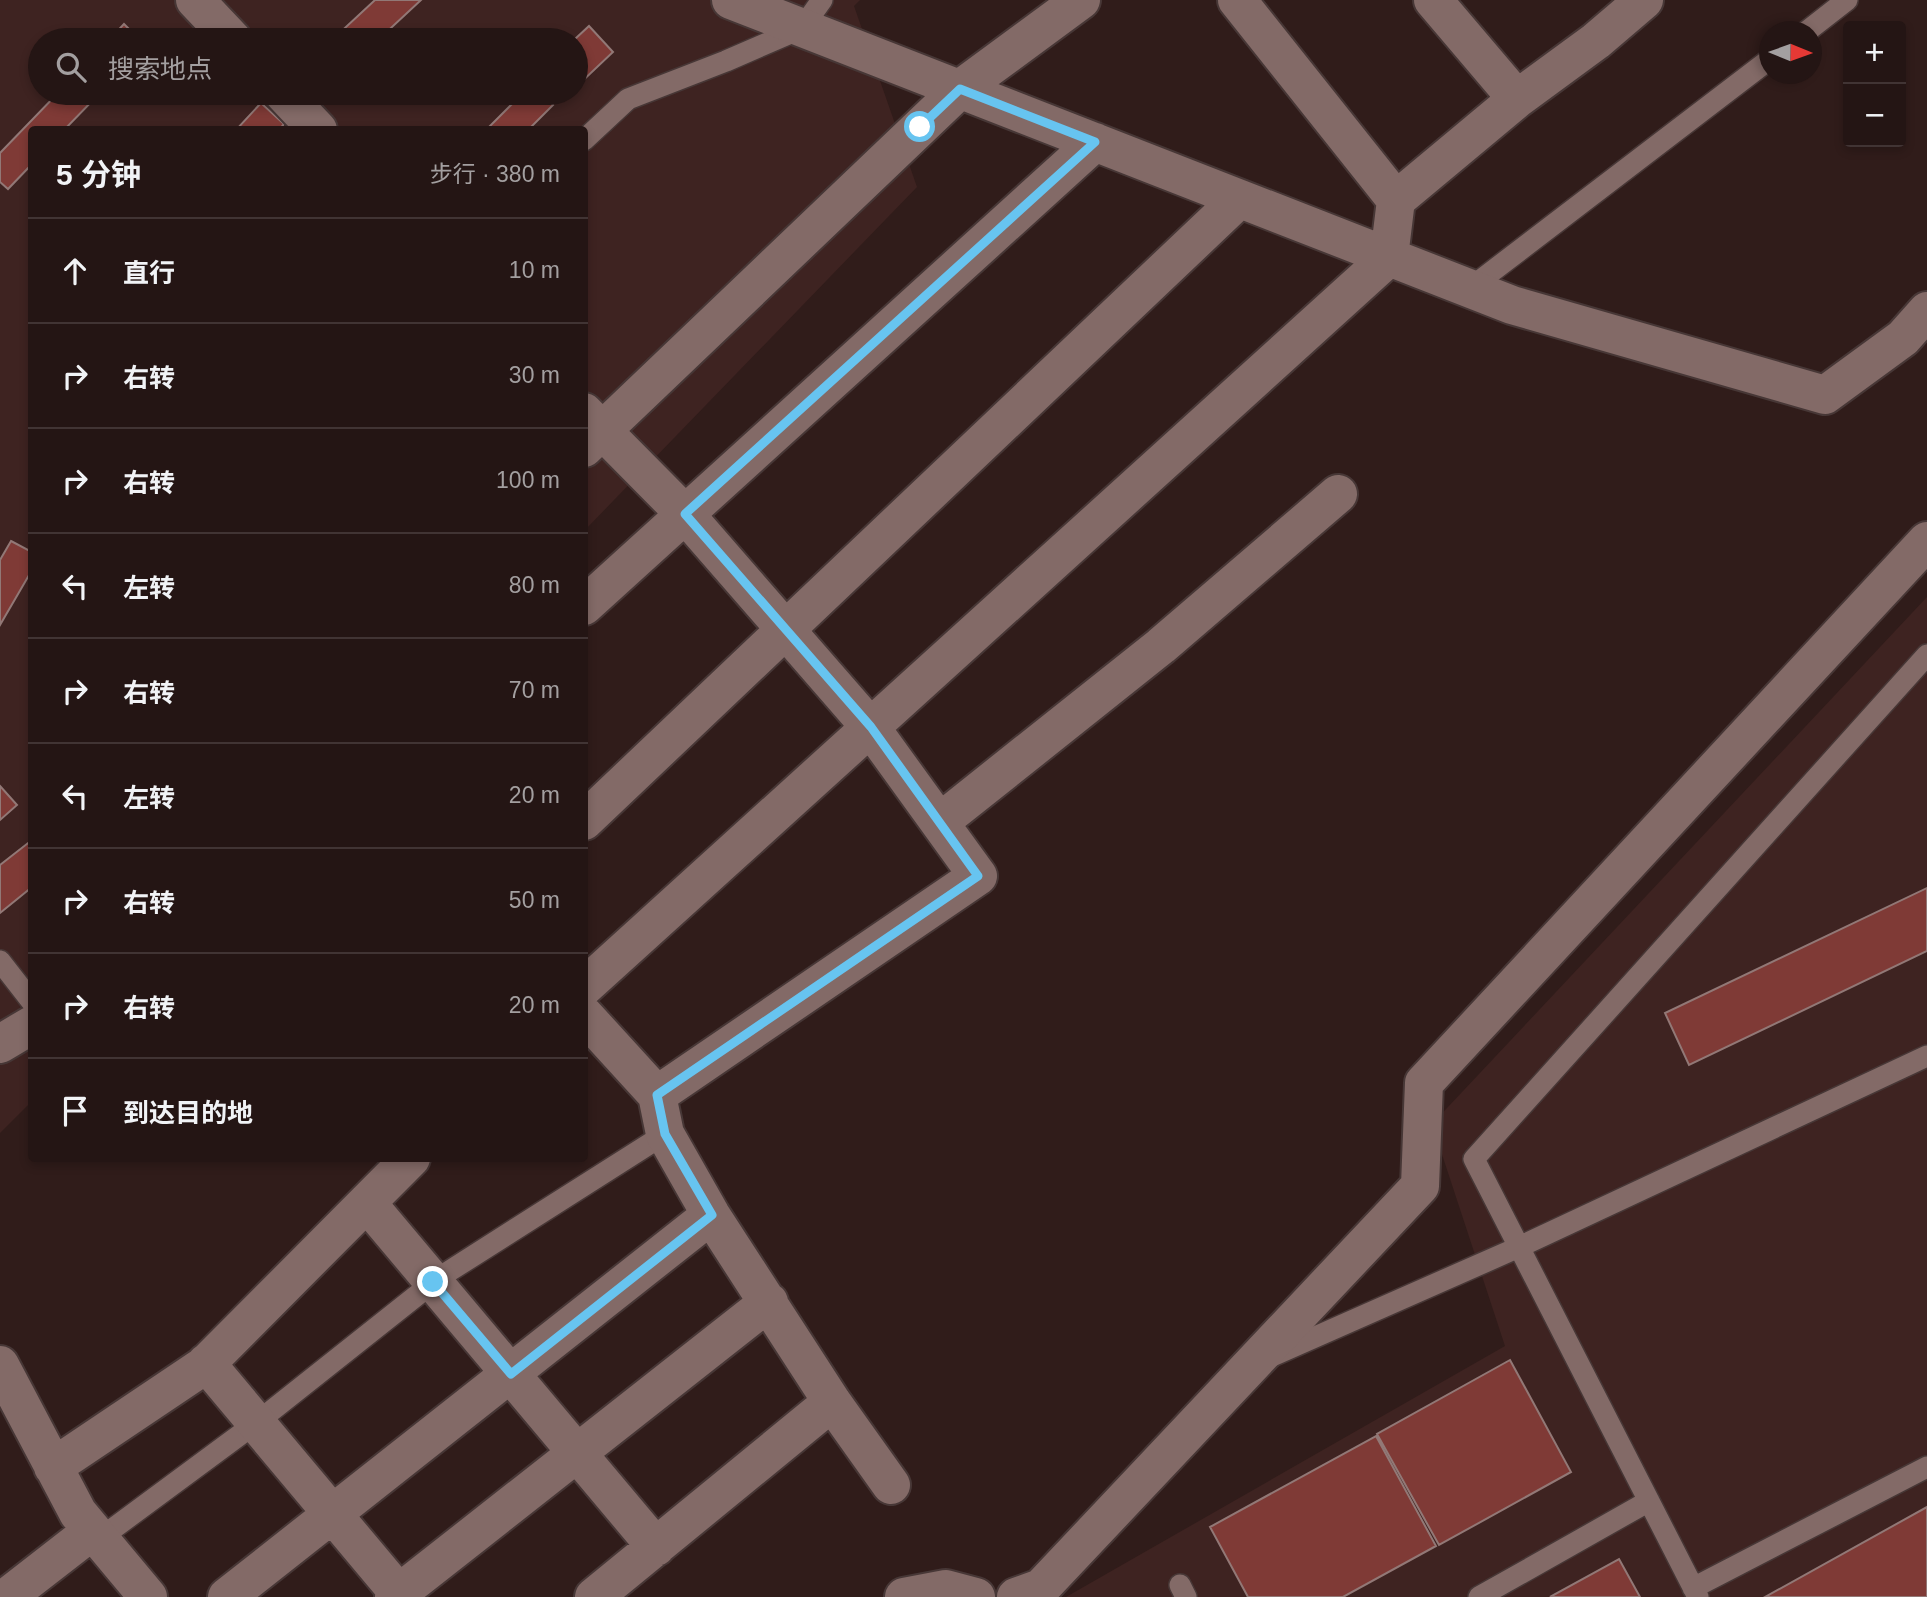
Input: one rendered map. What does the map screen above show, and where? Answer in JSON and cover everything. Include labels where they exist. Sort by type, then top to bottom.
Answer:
[{"type":"street","points":[[195,0],[222,28]]},
{"type":"street","points":[[730,0],[812,14],[960,89],[1469,289],[1550,317],[1825,394],[1903,338],[1927,311]]},
{"type":"street","points":[[657,1095],[978,876],[871,727],[786,629],[685,514],[590,430],[960,89],[1081,0]]},
{"type":"street","points":[[1237,0],[1396,200]]},
{"type":"street","points":[[1433,0],[1517,99]]},
{"type":"street","points":[[588,983],[1389,257],[1396,200],[1517,99],[1596,41],[1644,0]]},
{"type":"street","points":[[294,105],[314,126]]},
{"type":"street","points":[[588,602],[1095,142]]},
{"type":"street","points":[[588,817],[1239,199]]},
{"type":"street","points":[[940,822],[1161,646],[1338,494]]},
{"type":"street","points":[[1016,1597],[1041,1588],[1420,1186],[1424,1083],[1927,541]]},
{"type":"street","points":[[588,1019],[657,1095],[665,1134],[712,1215],[832,1402],[891,1486]]},
{"type":"street","points":[[0,1044],[28,1027]]},
{"type":"street","points":[[53,1466],[206,1363],[407,1162]]},
{"type":"street","points":[[367,1203],[656,1547]]},
{"type":"street","points":[[227,1597],[712,1215]]},
{"type":"street","points":[[206,1363],[398,1596],[769,1301]]},
{"type":"street","points":[[0,1365],[78,1513],[148,1597]]},
{"type":"street","points":[[594,1597],[832,1402]]},
{"type":"street","points":[[7,1597],[96,1535]]},
{"type":"street","points":[[904,1597],[946,1589],[976,1597]]},
{"type":"lane","points":[[1820,21],[1847,0]]},
{"type":"lane","points":[[588,136],[628,99],[726,61],[812,14]]},
{"type":"lane","points":[[1469,289],[1759,67]]},
{"type":"lane","points":[[1927,655],[1474,1159],[1696,1592],[1927,1467]]},
{"type":"lane","points":[[0,961],[28,997]]},
{"type":"lane","points":[[1250,1367],[1519,1247],[1927,1056]]},
{"type":"lane","points":[[96,1535],[256,1423],[433,1282],[665,1134]]},
{"type":"lane","points":[[1479,1597],[1649,1501]]},
{"type":"shaded area","points":[[0,0],[860,0],[854,6],[917,187],[588,527],[588,126],[28,126],[28,1105],[0,1133]]},
{"type":"shaded area","points":[[1927,597],[1927,1597],[1066,1597],[1505,1346],[1432,1124]]},
{"type":"building","points":[[375,0],[421,0],[391,28],[345,28]]},
{"type":"building","points":[[589,26],[613,52],[588,76],[588,28]]},
{"type":"building","points":[[46,105],[88,105],[68,126],[28,126],[28,168],[8,189],[0,182],[0,153]]},
{"type":"building","points":[[259,105],[263,105],[284,124],[282,126],[240,126]]},
{"type":"building","points":[[511,105],[553,105],[532,126],[490,126]]},
{"type":"building","points":[[11,541],[28,550],[28,577],[0,625],[0,560]]},
{"type":"building","points":[[0,786],[17,805],[0,820]]},
{"type":"building","points":[[28,843],[28,890],[0,913],[0,865]]},
{"type":"building","points":[[1927,888],[1927,951],[1689,1065],[1665,1013]]},
{"type":"building","points":[[1510,1360],[1571,1472],[1439,1545],[1377,1434]]},
{"type":"building","points":[[1376,1436],[1436,1546],[1343,1597],[1248,1597],[1210,1527]]},
{"type":"building","points":[[1927,1507],[1927,1597],[1765,1597]]},
{"type":"building","points":[[1619,1559],[1640,1597],[1550,1597]]},
{"type":"route","points":[[433,1282],[511,1374],[712,1215],[665,1134],[657,1095],[978,876],[871,727],[685,514],[1095,142],[960,89],[920,127]]}]
